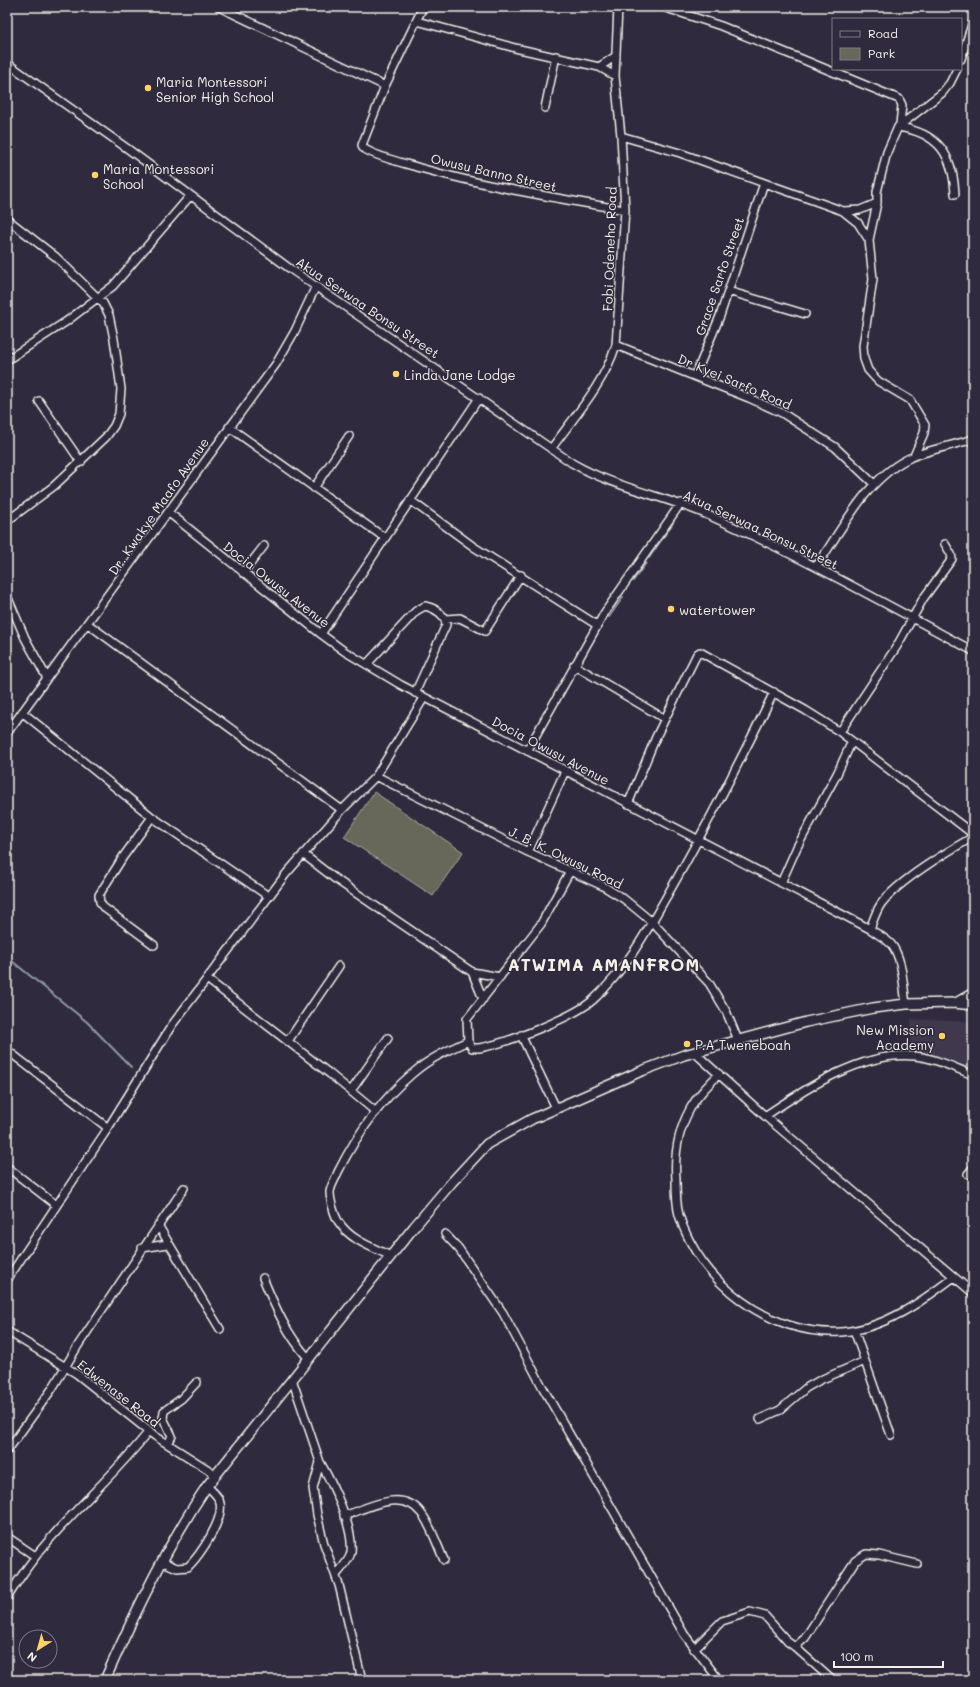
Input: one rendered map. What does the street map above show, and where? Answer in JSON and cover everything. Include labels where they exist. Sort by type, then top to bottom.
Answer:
[{"type":"street","points":[[219,7],[385,86],[423,7]]},
{"type":"street","name":"Fobi Odeneho Road","points":[[551,449],[600,381],[609,366],[616,345],[625,210],[621,136],[615,76],[618,7]]},
{"type":"street","points":[[663,7],[722,26],[899,99],[902,106],[899,126],[888,152],[877,192],[877,203],[869,240],[873,280],[863,346],[864,360],[868,370],[878,381],[910,400],[925,425],[924,433],[914,456]]},
{"type":"street","points":[[417,21],[515,48],[556,56],[599,67],[615,76]]},
{"type":"street","points":[[962,56],[973,21]]},
{"type":"street","points":[[545,108],[556,56]]},
{"type":"street","points":[[599,67],[616,56]]},
{"type":"street","name":"Akua Serwaa Bonsu Street","points":[[7,63],[316,286],[551,449],[582,468],[620,485],[681,503],[816,567],[973,651]]},
{"type":"street","points":[[899,126],[942,93],[950,83],[956,70]]},
{"type":"street","name":"Owusu Banno Street","points":[[385,86],[362,146],[364,150],[466,180],[542,196],[625,210]]},
{"type":"street","points":[[899,126],[922,133],[941,147],[949,158],[953,171],[955,194]]},
{"type":"street","points":[[621,136],[680,153],[793,195],[843,211],[858,223],[869,240]]},
{"type":"street","name":"Grace Sarfo Street","points":[[695,376],[720,316],[764,183]]},
{"type":"street","points":[[7,360],[44,338],[99,298],[121,277],[190,196]]},
{"type":"street","points":[[843,211],[860,210],[877,203]]},
{"type":"street","points":[[7,219],[56,257],[104,303],[109,315],[114,339],[121,389],[120,405],[114,426],[103,441],[39,498],[7,521]]},
{"type":"street","name":"Dr. Kwakye Maafo Avenue","points":[[7,733],[88,624],[283,353],[298,326],[316,286]]},
{"type":"street","points":[[728,291],[805,314]]},
{"type":"street","name":"Dr Kyei Sarfo Road","points":[[616,345],[749,398],[800,423],[835,446],[874,484]]},
{"type":"street","points":[[321,634],[479,398]]},
{"type":"street","points":[[39,402],[81,462]]},
{"type":"street","points":[[229,427],[385,538]]},
{"type":"street","points":[[314,488],[349,436]]},
{"type":"street","points":[[816,567],[874,484],[900,464],[914,456],[973,439]]},
{"type":"street","points":[[410,500],[474,547],[597,625]]},
{"type":"street","points":[[527,750],[597,625],[681,503]]},
{"type":"street","name":"Docia Owusu Avenue","points":[[168,512],[321,634],[415,693],[870,929],[888,942],[896,951],[906,1004]]},
{"type":"street","points":[[840,732],[898,646],[923,599],[952,559],[951,554],[945,544]]},
{"type":"street","points":[[243,573],[264,546]]},
{"type":"street","points":[[367,664],[420,608],[425,606],[430,607],[446,619],[460,618],[486,631],[520,575]]},
{"type":"street","points":[[7,596],[25,638],[47,678]]},
{"type":"street","points":[[415,693],[445,629],[446,619]]},
{"type":"street","points":[[88,624],[342,810]]},
{"type":"street","points":[[628,804],[665,719],[700,652],[806,710],[840,732],[973,836],[930,864],[886,898],[878,908],[870,929]]},
{"type":"street","points":[[574,665],[665,719]]},
{"type":"street","points":[[570,871],[541,924],[467,1021],[468,1041],[472,1048],[479,1048],[521,1035],[572,1014],[592,1001],[614,978],[652,922],[699,840],[774,692]]},
{"type":"street","points":[[7,1280],[108,1128],[164,1038],[268,896],[342,810],[376,776],[424,698]]},
{"type":"street","points":[[22,712],[152,817],[268,896]]},
{"type":"street","points":[[781,883],[797,847],[837,774],[852,741]]},
{"type":"street","points":[[528,852],[565,771]]},
{"type":"street","name":"J. B. K. Owusu Road","points":[[376,776],[528,852],[603,886],[624,900],[652,922],[708,983],[726,1011],[738,1040]]},
{"type":"street","points":[[152,817],[123,857],[99,895],[100,902],[103,907],[154,945]]},
{"type":"street","points":[[303,854],[334,878],[472,972],[500,977]]},
{"type":"street","points":[[288,1041],[339,966]]},
{"type":"street","points":[[472,972],[483,999]]},
{"type":"street","points":[[207,979],[288,1041],[376,1112]]},
{"type":"street","points":[[954,1003],[973,992]]},
{"type":"street","points":[[105,1680],[127,1631],[163,1562],[196,1502],[215,1474],[391,1256],[481,1150],[511,1130],[556,1108],[639,1072],[694,1052],[812,1020],[873,1008],[906,1004],[954,1003],[973,1005]]},
{"type":"street","points":[[521,1035],[556,1108]]},
{"type":"street","points":[[351,1091],[388,1038]]},
{"type":"street","points":[[391,1256],[361,1242],[348,1234],[338,1220],[330,1192],[342,1164],[376,1112],[400,1084],[432,1058],[468,1041]]},
{"type":"street","points":[[7,1050],[108,1128]]},
{"type":"street","points":[[694,1052],[765,1116],[973,1293]]},
{"type":"street","points":[[765,1116],[821,1080],[844,1070],[878,1059],[900,1056],[917,1056],[973,1075]]},
{"type":"street","points":[[719,1074],[702,1092],[690,1109],[680,1133],[676,1148],[675,1165],[678,1210],[690,1242],[703,1262],[725,1288],[753,1308],[783,1323],[806,1330],[821,1332],[854,1330],[876,1324],[899,1314],[954,1277]]},
{"type":"street","points":[[7,1167],[56,1205]]},
{"type":"street","points":[[968,1174],[973,1168]]},
{"type":"street","points":[[7,1451],[52,1390],[65,1366],[142,1248],[184,1188]]},
{"type":"street","points":[[158,1225],[220,1329]]},
{"type":"street","points":[[445,1234],[459,1249],[503,1313],[612,1510],[694,1649],[719,1680]]},
{"type":"street","points":[[142,1248],[168,1244]]},
{"type":"street","points":[[263,1278],[288,1332],[308,1359]]},
{"type":"street","points":[[854,1330],[891,1435]]},
{"type":"street","name":"Edwenase Road","points":[[7,1331],[65,1366],[149,1431],[215,1474]]},
{"type":"street","points":[[760,1419],[780,1410],[806,1388],[865,1361]]},
{"type":"street","points":[[292,1379],[320,1462],[334,1490],[344,1516],[351,1552],[348,1559],[336,1575]]},
{"type":"street","points":[[168,1444],[172,1436],[163,1418],[164,1411],[181,1399],[197,1382]]},
{"type":"street","points":[[7,1598],[35,1556],[120,1466],[149,1431]]},
{"type":"street","points":[[320,1462],[315,1476],[313,1493],[324,1544],[336,1575],[362,1680]]},
{"type":"street","points":[[163,1562],[177,1568],[185,1568],[192,1564],[204,1546],[220,1509],[219,1499],[207,1486]]},
{"type":"street","points":[[344,1516],[391,1500],[412,1506],[421,1513],[444,1560]]},
{"type":"street","points":[[7,1537],[35,1556]]},
{"type":"street","points":[[795,1647],[805,1638],[855,1562],[866,1554],[879,1555],[918,1564]]},
{"type":"street","points":[[694,1649],[722,1621],[750,1612],[765,1616],[788,1642],[832,1680]]},
{"type":"shaded area","name":"New Mission Academy","points":[[911,1019],[973,1022],[973,1072],[910,1051]]},
{"type":"green space","points":[[374,792],[463,852],[433,896],[344,837]]},
{"type":"waterway","points":[[649,558],[673,523]]},
{"type":"waterway","points":[[633,581],[646,563]]},
{"type":"waterway","points":[[609,617],[623,597]]},
{"type":"waterway","points":[[7,957],[87,1022],[131,1067]]},
{"type":"place","name":"Maria Montessori Senior High School","points":[[148,88]]},
{"type":"place","name":"Maria Montessori School","points":[[95,175]]},
{"type":"place","name":"Linda Jane Lodge","points":[[396,374]]},
{"type":"place","name":"watertower","points":[[671,609]]},
{"type":"place","name":"New Mission Academy","points":[[942,1036]]},
{"type":"place","name":"P.A Tweneboah","points":[[687,1044]]},
{"type":"district","name":"ATWIMA AMANFROM","points":[[604,964]]}]
